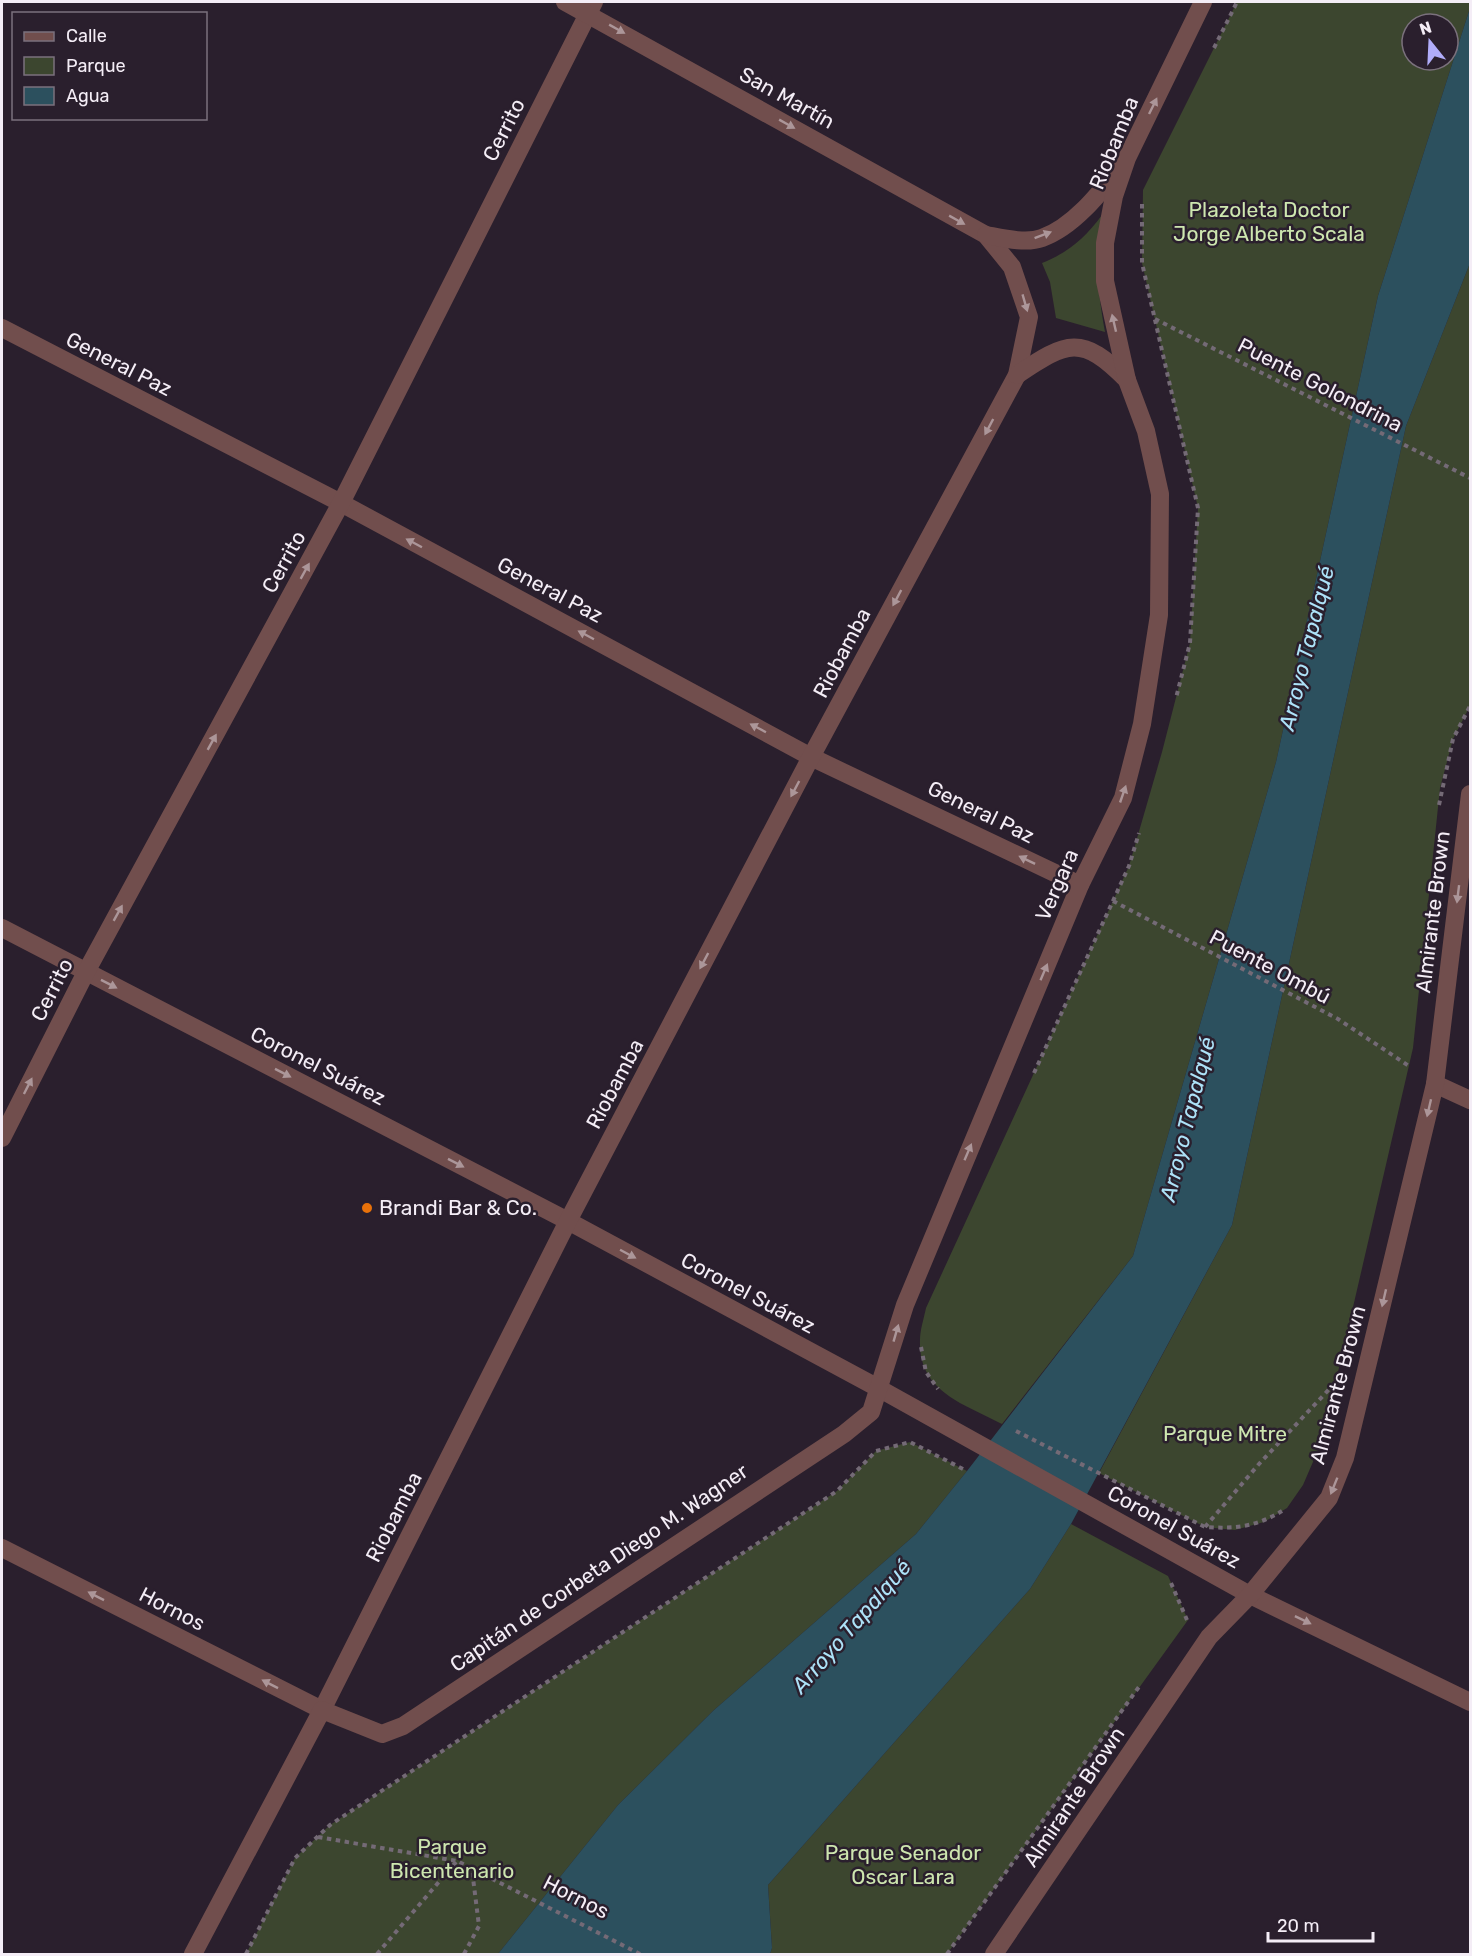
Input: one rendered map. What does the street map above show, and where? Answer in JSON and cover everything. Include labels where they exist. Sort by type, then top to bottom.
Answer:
[{"type":"street","name":"San Martín","points":[[566,2],[591,7],[986,236]]},
{"type":"street","name":"Riobamba","points":[[1127,380],[1105,272],[1105,243],[1114,196],[1127,158],[1203,2]]},
{"type":"street","name":"Cerrito","points":[[2,1138],[87,972],[341,503],[591,7]]},
{"type":"street","points":[[986,236],[1010,240],[1041,239],[1071,220],[1102,190],[1127,158]]},
{"type":"street","name":"Riobamba","points":[[193,1954],[322,1710],[568,1221],[811,756],[1017,375],[1029,317],[1012,267],[986,236]]},
{"type":"street","name":"General Paz","points":[[2,328],[341,503],[811,756],[1080,885]]},
{"type":"street","points":[[1017,375],[1044,356],[1073,345],[1092,351],[1110,363],[1127,380]]},
{"type":"street","name":"Vergara","points":[[880,1389],[905,1305],[1080,885],[1123,798],[1142,724],[1159,615],[1160,494],[1146,431],[1127,380]]},
{"type":"street","name":"Almirante Brown","points":[[994,1954],[1209,1637],[1250,1594],[1329,1498],[1345,1458],[1435,1084],[1470,794]]},
{"type":"street","name":"Coronel Suárez","points":[[2,928],[568,1221],[880,1389],[1250,1594],[1470,1702]]},
{"type":"street","points":[[1435,1084],[1470,1100]]},
{"type":"street","name":"Capitán de Corbeta Diego M. Wagner","points":[[322,1710],[382,1734],[403,1726],[844,1434],[871,1412],[880,1389]]},
{"type":"street","name":"Hornos","points":[[2,1548],[322,1710]]},
{"type":"path","points":[[1211,54],[1237,2]]},
{"type":"path","points":[[1143,200],[1142,263],[1198,508],[1190,643],[1173,709]]},
{"type":"path","name":"Puente Golondrina","points":[[1155,319],[1470,478]]},
{"type":"path","points":[[1438,811],[1440,788],[1453,739],[1470,706]]},
{"type":"path","points":[[1029,1083],[1129,866],[1139,832]]},
{"type":"path","name":"Puente Ombú","points":[[1113,902],[1338,1019],[1409,1066]]},
{"type":"path","points":[[1406,1078],[1411,1057]]},
{"type":"path","points":[[920,1341],[926,1372],[940,1392]]},
{"type":"path","points":[[1333,1392],[1338,1371]]},
{"type":"path","points":[[1204,1527],[1335,1382]]},
{"type":"path","points":[[1012,1429],[1204,1527],[1235,1530],[1264,1522],[1287,1508]]},
{"type":"path","points":[[246,1954],[295,1858],[330,1825],[837,1491],[876,1451],[910,1442],[968,1472]]},
{"type":"path","points":[[1168,1576],[1188,1620],[1181,1629]]},
{"type":"path","points":[[947,1954],[1147,1676]]},
{"type":"path","name":"Hornos","points":[[318,1837],[457,1862],[640,1954]]},
{"type":"path","points":[[377,1954],[457,1862]]},
{"type":"path","points":[[464,1954],[479,1926],[472,1869]]},
{"type":"green space","name":"Plazoleta Doctor Jorge Alberto Scala","points":[[1237,2],[1470,2],[1460,39],[1460,12],[1400,12],[1400,72],[1450,72],[1378,296],[1276,762],[1133,1256],[1002,1424],[959,1402],[935,1384],[921,1358],[921,1328],[926,1308],[1129,866],[1190,643],[1198,508],[1142,263],[1143,190]]},
{"type":"green space","points":[[1102,215],[1098,246],[1098,274],[1105,332],[1056,318],[1050,282],[1042,263],[1076,244]]},
{"type":"green space","name":"Parque Mitre","points":[[1470,263],[1470,706],[1453,739],[1440,788],[1413,1048],[1322,1441],[1303,1485],[1287,1508],[1264,1522],[1235,1530],[1205,1527],[1099,1473],[1232,1225],[1406,426]]},
{"type":"green space","name":"Parque Bicentenario","points":[[910,1442],[967,1471],[916,1534],[714,1710],[618,1805],[498,1954],[246,1954],[295,1858],[330,1825],[837,1491],[876,1451]]},
{"type":"green space","name":"Parque Senador Oscar Lara","points":[[1071,1524],[1168,1576],[1188,1620],[947,1954],[770,1954],[772,1948],[768,1885],[1030,1589]]},
{"type":"water","name":"Arroyo Tapalqué","points":[[1470,8],[1470,263],[1406,426],[1232,1225],[1071,1524],[1030,1589],[768,1885],[772,1948],[770,1954],[498,1954],[618,1805],[714,1710],[916,1534],[1133,1256],[1276,762],[1378,296],[1450,72],[1460,72],[1460,39]]},
{"type":"place","name":"Brandi Bar & Co.","points":[[367,1208]]}]
